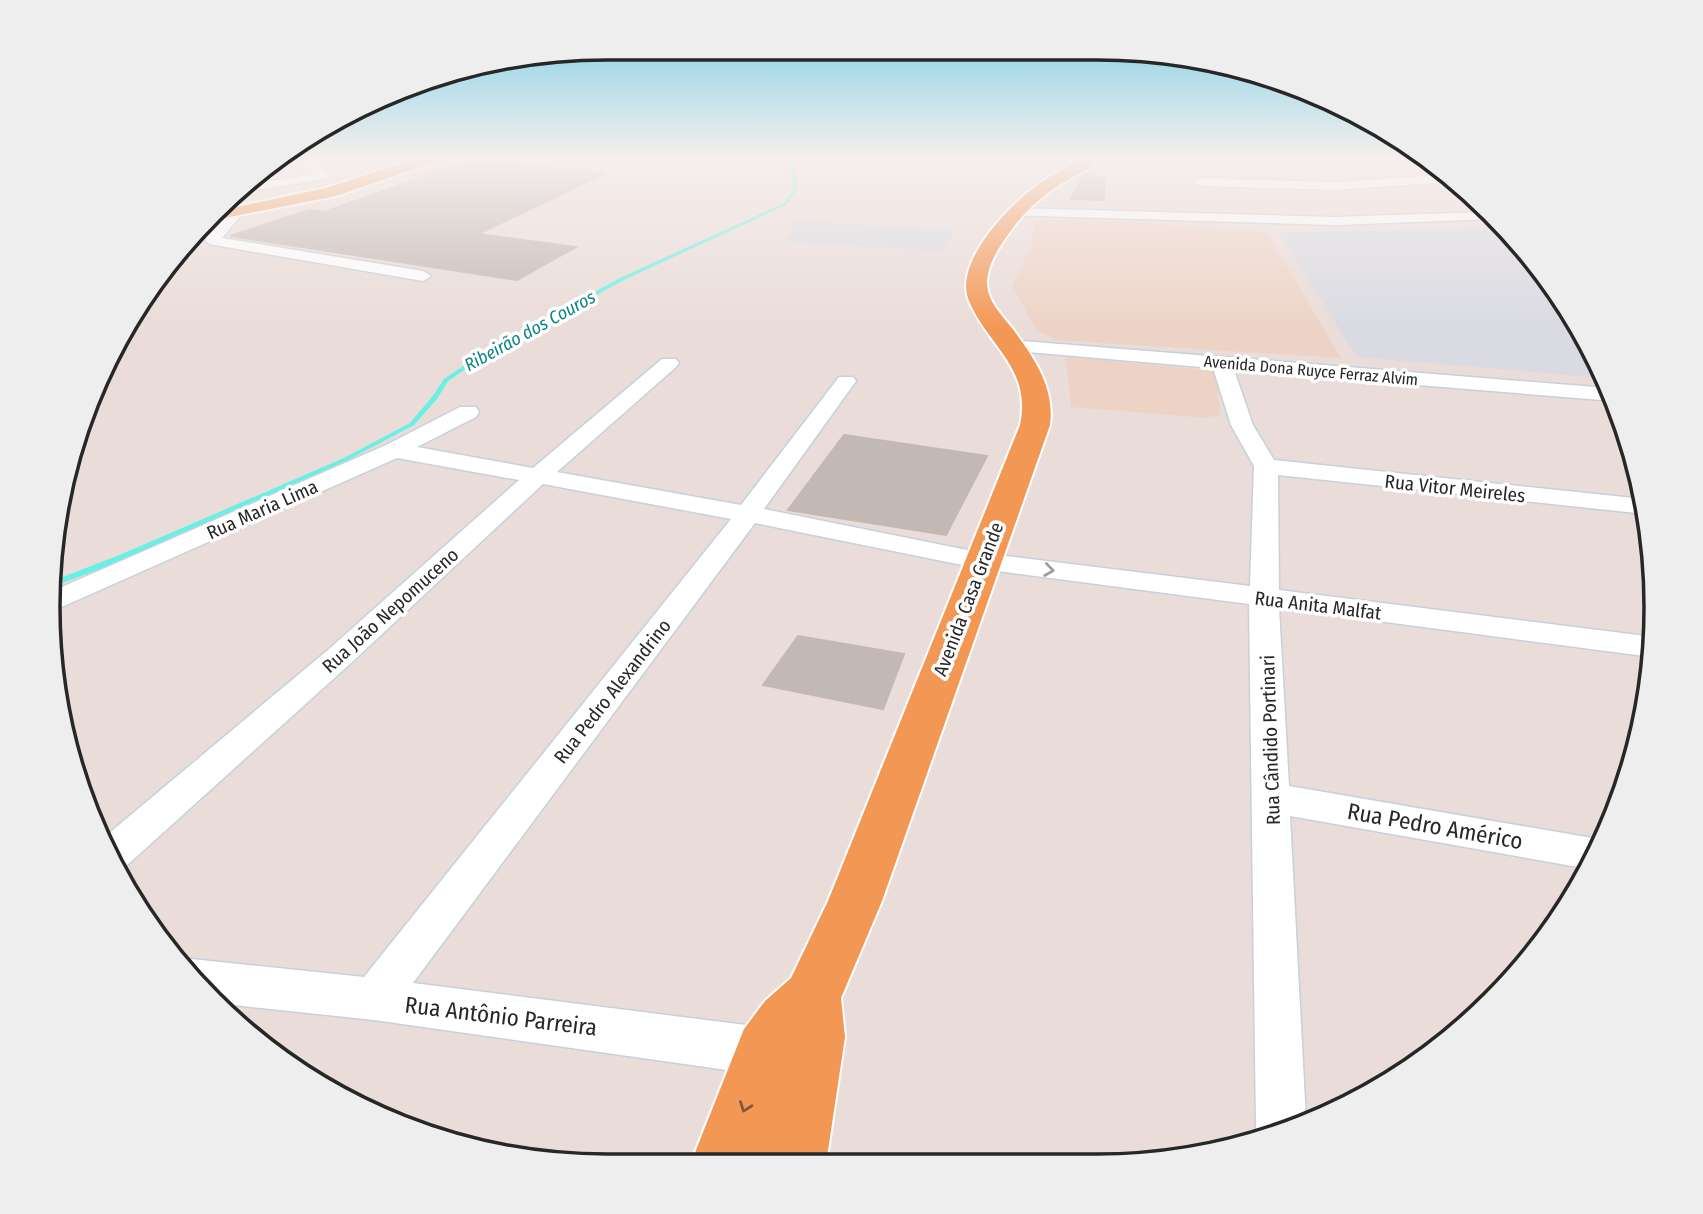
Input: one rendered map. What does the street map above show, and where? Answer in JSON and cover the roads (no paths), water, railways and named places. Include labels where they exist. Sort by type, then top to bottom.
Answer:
[{"type":"main road","name":"Avenida Casa Grande","points":[[730,1154],[788,1055],[816,1025],[812,998],[855,901],[1030,437],[1038,410],[1033,388],[1011,346],[988,316],[976,283],[982,261],[1013,216]]},
{"type":"main road","name":"Avenida Casa Grande","points":[[788,1055],[792,1154]]},
{"type":"street","points":[[233,216],[215,233],[214,241],[423,276]]},
{"type":"street","points":[[1146,216],[1335,221],[1479,217]]},
{"type":"street","points":[[1444,216],[1453,218]]},
{"type":"street","name":"Avenida Dona Ruyce Ferraz Alvim","points":[[1011,346],[1601,394]]},
{"type":"street","points":[[1221,362],[1242,425],[1266,466]]},
{"type":"street","name":"Rua João Nepomuceno","points":[[117,851],[669,363]]},
{"type":"street","name":"Rua Pedro Alexandrino","points":[[374,999],[748,514],[846,381]]},
{"type":"street","name":"Rua Maria Lima","points":[[60,599],[394,450],[468,412]]},
{"type":"street","name":"Rua Anita Malfat","points":[[394,450],[748,514],[982,561],[1642,645]]},
{"type":"street","name":"Rua Vitor Meireles","points":[[1266,466],[1634,506]]},
{"type":"street","name":"Rua Cândido Portinari","points":[[1266,466],[1264,598],[1273,798],[1281,1122]]},
{"type":"street","name":"Rua Pedro Américo","points":[[1273,798],[1585,852]]},
{"type":"street","name":"Rua Antônio Parreira","points":[[208,982],[374,999],[788,1055]]},
{"type":"waterway","name":"Ribeirão dos Couros","points":[[61,581],[125,556],[346,459],[412,424],[435,398],[446,380],[480,357],[622,279],[760,216]]}]
